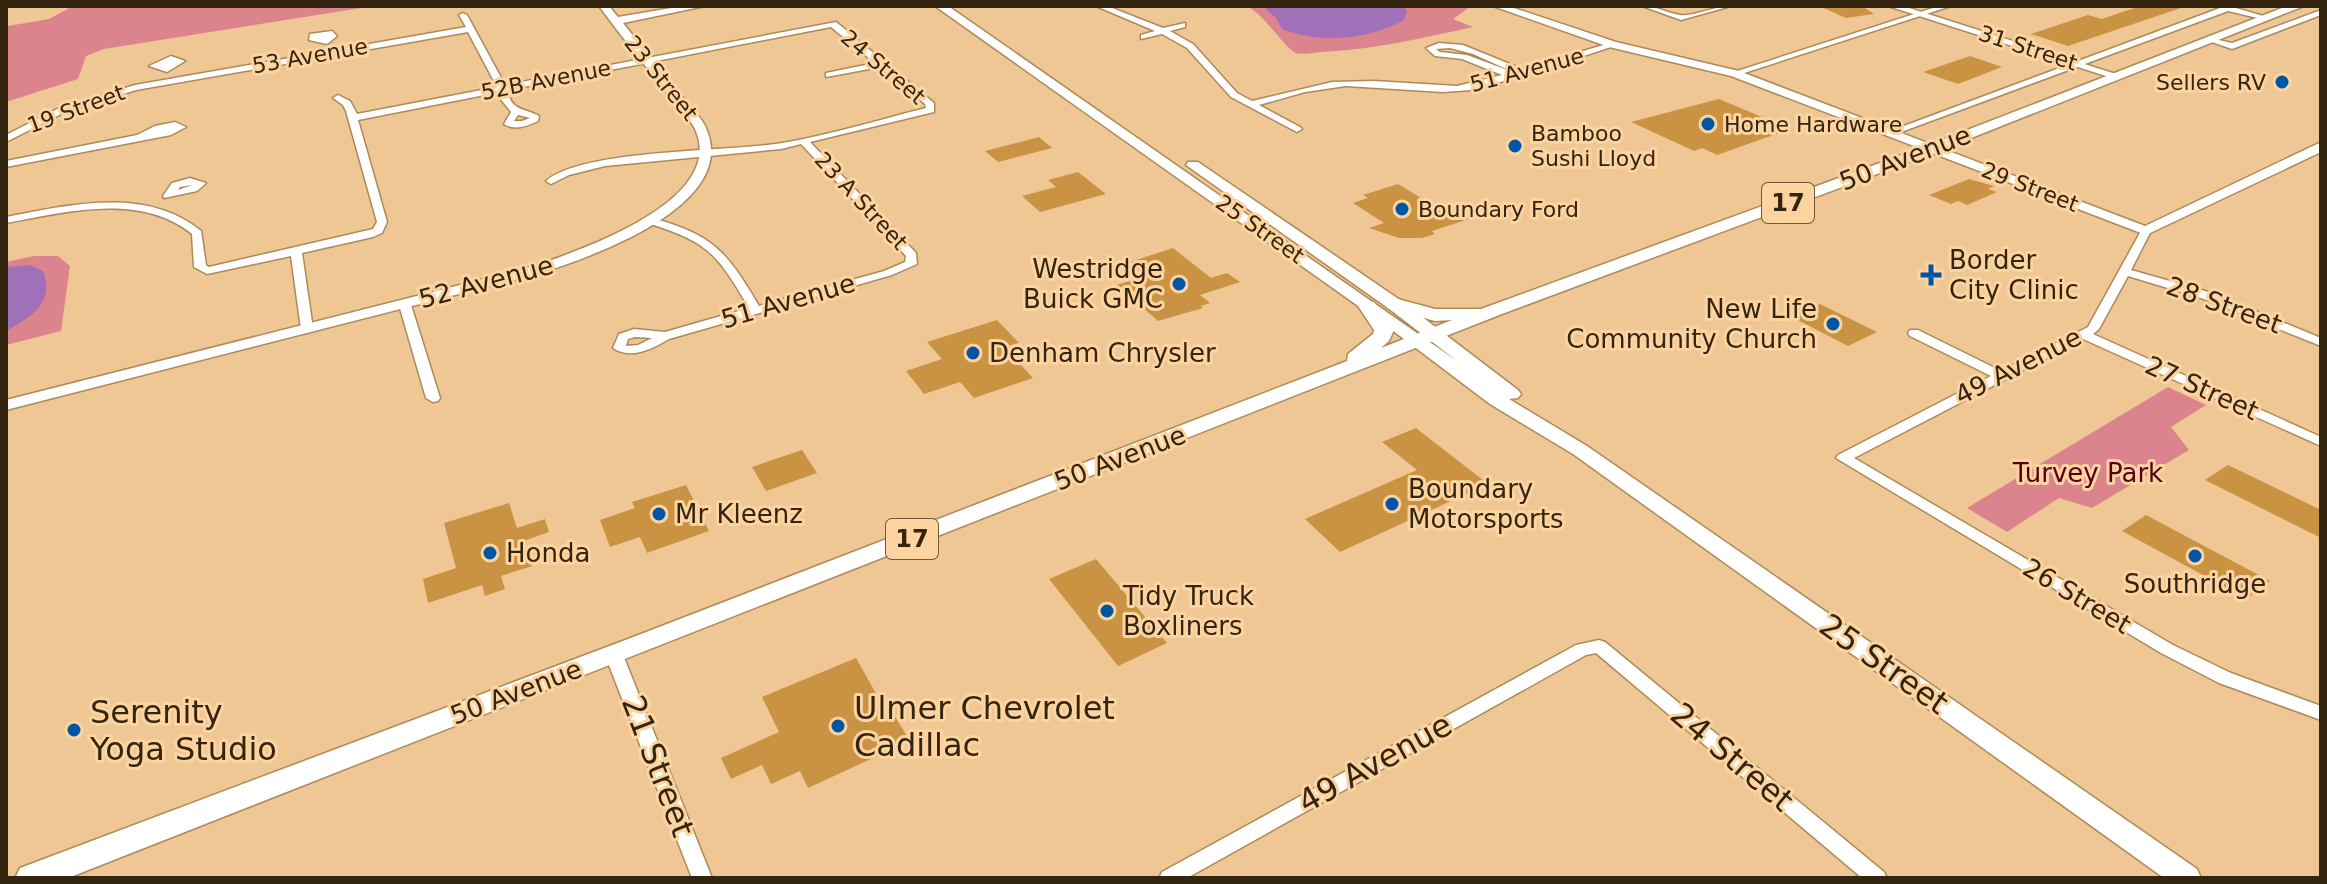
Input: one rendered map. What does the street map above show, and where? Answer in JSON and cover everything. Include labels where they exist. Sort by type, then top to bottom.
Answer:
[{"type":"main road","name":"25 Street","points":[[941,6],[1367,306],[1427,338]]},
{"type":"main road","name":"25 Street","points":[[962,6],[1394,304],[1497,400],[1580,450],[2187,878]]},
{"type":"main road","name":"50 Avenue","points":[[31,878],[614,655],[1495,310],[1931,149],[2298,6]]},
{"type":"main road","points":[[1394,304],[1435,315],[1495,310]]},
{"type":"main road","points":[[1334,374],[1382,337],[1384,330],[1381,322],[1367,306]]},
{"type":"street","name":"23 Street","points":[[604,6],[700,127],[707,145],[707,155]]},
{"type":"street","points":[[616,21],[700,6]]},
{"type":"street","points":[[1100,6],[1163,31],[1198,53],[1222,84],[1297,129]]},
{"type":"street","points":[[1498,6],[1613,45],[1735,73],[1947,6]]},
{"type":"street","points":[[1646,6],[1681,18],[1727,6]]},
{"type":"street","name":"31 Street","points":[[1893,6],[2116,76]]},
{"type":"street","points":[[2227,7],[2266,18]]},
{"type":"street","name":"50 Avenue","points":[[1890,133],[2227,7]]},
{"type":"street","name":"50 Avenue","points":[[2210,40],[2232,46],[2321,12]]},
{"type":"street","points":[[463,15],[504,97],[515,110]]},
{"type":"street","name":"52B Avenue","points":[[353,118],[504,92],[833,24]]},
{"type":"street","name":"24 Street","points":[[804,141],[931,110],[929,103],[833,24]]},
{"type":"street","points":[[1144,37],[1182,25]]},
{"type":"street","name":"53 Avenue","points":[[149,85],[470,29]]},
{"type":"street","points":[[324,42],[326,54]]},
{"type":"street","name":"51 Avenue","points":[[1251,104],[1334,84],[1361,82],[1419,92],[1471,87],[1613,45]]},
{"type":"street","points":[[1469,56],[1523,73]]},
{"type":"street","points":[[829,75],[880,64]]},
{"type":"street","points":[[1494,65],[1512,76]]},
{"type":"street","points":[[167,69],[168,81]]},
{"type":"street","name":"29 Street","points":[[1735,73],[2146,231]]},
{"type":"street","name":"19 Street","points":[[6,139],[62,110],[149,85]]},
{"type":"street","points":[[6,220],[80,208],[144,208],[171,215],[191,226],[200,242],[200,267],[207,271],[378,231],[382,222],[353,118],[347,103],[338,98]]},
{"type":"street","points":[[6,164],[140,137]]},
{"type":"street","points":[[551,181],[565,173],[605,163],[707,155],[804,141]]},
{"type":"street","name":"23 A Street","points":[[804,141],[912,255],[911,264]]},
{"type":"street","points":[[2146,231],[2321,147]]},
{"type":"street","name":"52 Avenue","points":[[6,405],[552,265],[604,245],[652,221],[693,185],[707,155]]},
{"type":"street","points":[[144,208],[168,196]]},
{"type":"street","points":[[652,221],[701,237],[715,248],[756,310]]},
{"type":"street","name":"49 Avenue","points":[[1843,458],[1998,375],[2093,329],[2146,231]]},
{"type":"street","points":[[296,252],[307,329]]},
{"type":"street","name":"51 Avenue","points":[[665,336],[911,264]]},
{"type":"street","name":"28 Street","points":[[2126,272],[2208,296],[2321,342]]},
{"type":"street","points":[[405,305],[433,398]]},
{"type":"street","points":[[1914,333],[1998,375]]},
{"type":"street","name":"27 Street","points":[[2083,334],[2321,442]]},
{"type":"street","name":"26 Street","points":[[1843,458],[2167,649],[2225,678],[2321,713]]},
{"type":"street","name":"24 Street","points":[[1582,649],[1599,646],[1877,878]]},
{"type":"street","name":"49 Avenue","points":[[1169,878],[1582,649]]},
{"type":"street","name":"21 Street","points":[[614,655],[702,878]]},
{"type":"green space","points":[[73,6],[374,6],[104,49],[86,56],[78,79],[6,102],[8,26],[49,19]]},
{"type":"green space","points":[[1247,6],[1471,6],[1453,19],[1473,27],[1378,46],[1298,54]]},
{"type":"green space","points":[[34,256],[58,256],[70,266],[61,331],[6,345],[6,262]]},
{"type":"green space","name":"Turvey Park","points":[[2168,387],[2206,405],[2171,427],[2189,450],[2092,508],[2059,498],[2007,532],[1967,508]]},
{"type":"shaded area","points":[[1263,6],[1401,6],[1407,11],[1404,20],[1390,27],[1360,36],[1328,38],[1282,29]]},
{"type":"shaded area","points":[[30,265],[43,271],[46,292],[32,314],[6,331],[6,267]]},
{"type":"building","points":[[1819,6],[1862,6],[1874,14],[1846,18]]},
{"type":"building","points":[[2140,6],[2181,8],[2068,46],[2031,34],[2088,15],[2102,19]]},
{"type":"building","points":[[1970,56],[2002,67],[1958,84],[1923,72]]},
{"type":"building","name":"Home Hardware","points":[[1719,99],[1791,129],[1717,155],[1702,148],[1694,151],[1631,122]]},
{"type":"building","points":[[1039,137],[1052,148],[998,162],[985,151]]},
{"type":"building","points":[[1078,172],[1106,194],[1040,212],[1022,196],[1056,187],[1048,180]]},
{"type":"building","points":[[1969,179],[1994,186],[1988,189],[1997,192],[1967,205],[1958,201],[1951,204],[1929,195]]},
{"type":"building","name":"Boundary Ford","points":[[1398,184],[1446,213],[1466,206],[1481,215],[1432,231],[1435,234],[1422,238],[1399,238],[1369,228],[1384,223],[1353,203],[1368,198],[1363,195]]},
{"type":"building","name":"Westridge Buick GMC","points":[[1173,248],[1211,278],[1227,273],[1240,282],[1200,295],[1210,303],[1201,306],[1203,308],[1158,321],[1117,285],[1147,276],[1130,262]]},
{"type":"building","name":"New Life Community Church","points":[[1820,304],[1877,332],[1848,346],[1790,316]]},
{"type":"building","name":"Denham Chrysler","points":[[997,320],[1019,343],[1004,347],[1033,378],[974,398],[960,382],[924,394],[906,371],[942,359],[927,342]]},
{"type":"building","name":"Boundary Motorsports","points":[[1416,428],[1488,484],[1340,552],[1305,519],[1417,470],[1382,442]]},
{"type":"building","points":[[802,450],[817,473],[766,491],[752,467]]},
{"type":"building","name":"Southridge","points":[[2228,465],[2321,510],[2321,538],[2205,480]]},
{"type":"building","name":"Mr Kleenz","points":[[686,485],[709,531],[647,553],[640,537],[610,547],[600,520],[635,508],[632,502]]},
{"type":"building","name":"Honda","points":[[509,503],[517,528],[545,519],[549,532],[524,541],[532,566],[501,576],[505,589],[485,596],[482,585],[428,603],[423,579],[456,568],[444,523]]},
{"type":"building","name":"Southridge","points":[[2146,515],[2270,581],[2247,599],[2122,531]]},
{"type":"building","name":"Tidy Truck Boxliners","points":[[1096,559],[1167,643],[1118,666],[1049,579]]},
{"type":"building","name":"Ulmer Chevrolet Cadillac","points":[[856,658],[882,704],[886,702],[910,741],[808,788],[800,771],[771,784],[762,765],[731,779],[721,758],[779,732],[762,697]]},
{"type":"place","name":"Sellers RV","points":[[2282,82]]},
{"type":"place","name":"Home Hardware","points":[[1708,124]]},
{"type":"place","name":"Bamboo Sushi Lloyd","points":[[1515,146]]},
{"type":"place","name":"Boundary Ford","points":[[1402,209]]},
{"type":"place","name":"Border City Clinic","points":[[1931,275]]},
{"type":"place","name":"Westridge Buick GMC","points":[[1179,284]]},
{"type":"place","name":"New Life Community Church","points":[[1833,324]]},
{"type":"place","name":"Denham Chrysler","points":[[973,353]]},
{"type":"place","name":"Boundary Motorsports","points":[[1392,504]]},
{"type":"place","name":"Mr Kleenz","points":[[659,514]]},
{"type":"place","name":"Honda","points":[[490,553]]},
{"type":"place","name":"Southridge","points":[[2195,556]]},
{"type":"place","name":"Tidy Truck Boxliners","points":[[1107,611]]},
{"type":"place","name":"Ulmer Chevrolet Cadillac","points":[[838,726]]},
{"type":"place","name":"Serenity Yoga Studio","points":[[74,730]]}]
